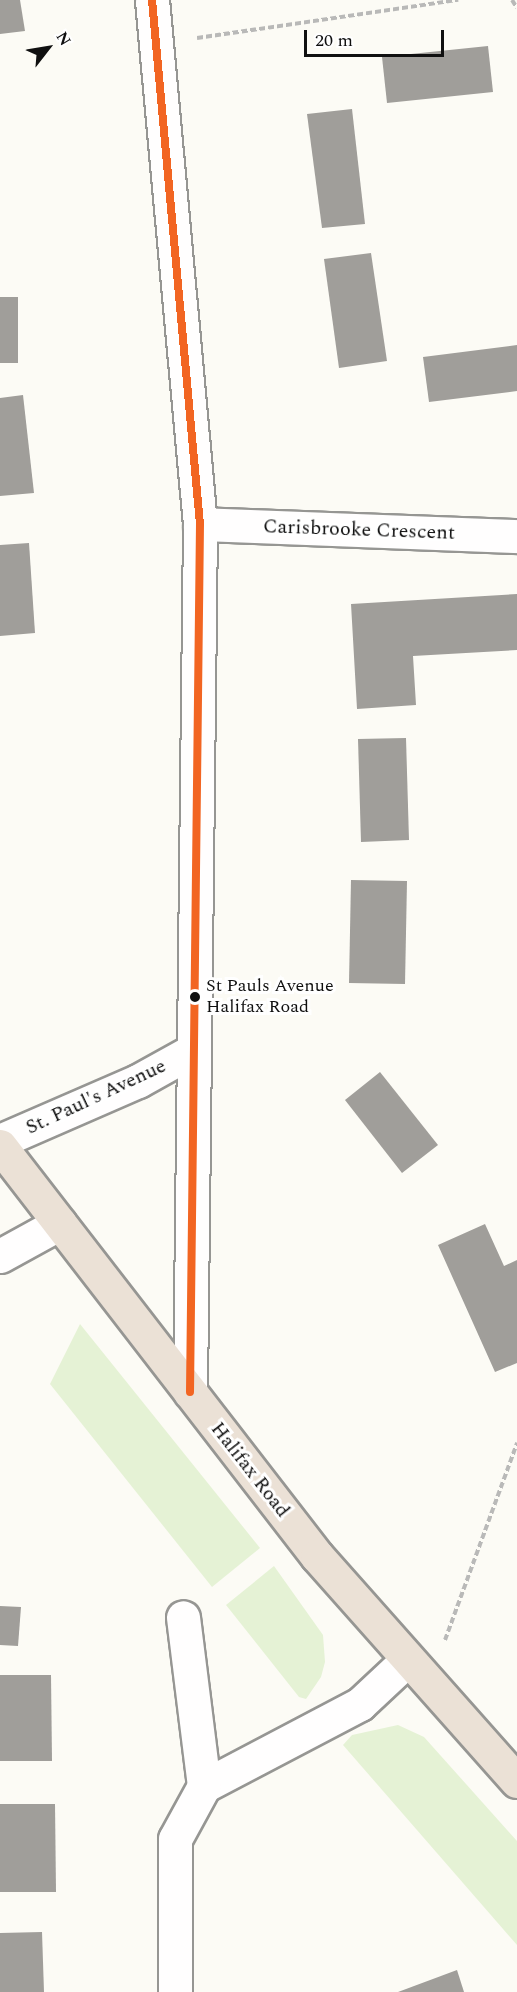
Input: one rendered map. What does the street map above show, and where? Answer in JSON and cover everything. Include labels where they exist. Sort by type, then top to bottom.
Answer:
[{"type":"highway","name":"Halifax Road","points":[[0,1146],[317,1556],[406,1661],[517,1781]]},
{"type":"street","name":"St. Paul's Avenue","points":[[152,0],[200,524],[192,1051],[190,1392]]},
{"type":"street","name":"Carisbrooke Crescent","points":[[200,524],[517,536]]},
{"type":"street","name":"St. Paul's Avenue","points":[[0,1141],[138,1081],[192,1051]]},
{"type":"street","points":[[0,1256],[60,1223]]},
{"type":"street","points":[[183,1617],[204,1786]]},
{"type":"street","points":[[175,1992],[175,1839],[204,1786],[360,1704],[406,1661]]},
{"type":"path","points":[[156,44],[458,0]]},
{"type":"path","points":[[512,0],[517,8]]},
{"type":"path","points":[[428,1685],[517,1443]]},
{"type":"green space","points":[[80,1324],[260,1548],[212,1587],[50,1384]]},
{"type":"green space","points":[[274,1566],[323,1635],[325,1662],[321,1677],[306,1699],[299,1697],[226,1605]]},
{"type":"green space","points":[[398,1725],[424,1737],[517,1841],[517,1945],[343,1745],[352,1735]]},
{"type":"building","points":[[0,0],[20,0],[25,31],[0,34]]},
{"type":"building","points":[[488,46],[493,92],[387,103],[382,57]]},
{"type":"building","points":[[352,109],[365,224],[322,228],[307,114]]},
{"type":"building","points":[[371,253],[387,361],[339,368],[324,259]]},
{"type":"building","points":[[0,297],[18,297],[18,363],[0,363]]},
{"type":"building","points":[[517,345],[517,391],[429,402],[423,357]]},
{"type":"building","points":[[23,395],[34,493],[0,496],[0,398]]},
{"type":"building","points":[[29,543],[35,633],[0,636],[0,545]]},
{"type":"building","points":[[517,594],[517,650],[413,656],[416,705],[357,709],[351,604]]},
{"type":"building","points":[[406,738],[409,840],[361,842],[358,739]]},
{"type":"building","points":[[351,880],[407,881],[405,984],[349,983]]},
{"type":"building","points":[[380,1072],[438,1145],[402,1173],[345,1100]]},
{"type":"building","points":[[485,1224],[504,1266],[517,1260],[517,1363],[495,1372],[438,1245]]},
{"type":"building","points":[[0,1606],[21,1607],[18,1646],[0,1645]]},
{"type":"building","points":[[0,1675],[51,1675],[52,1761],[0,1761]]},
{"type":"building","points":[[0,1804],[55,1804],[56,1892],[0,1892]]},
{"type":"building","points":[[42,1932],[44,1992],[0,1992],[0,1933]]},
{"type":"building","points":[[457,1970],[464,1992],[398,1992]]},
{"type":"transit line","points":[[152,0],[200,524],[190,1392]]},
{"type":"place","name":"St Pauls Avenue Halifax Road","points":[[195,997]]}]
